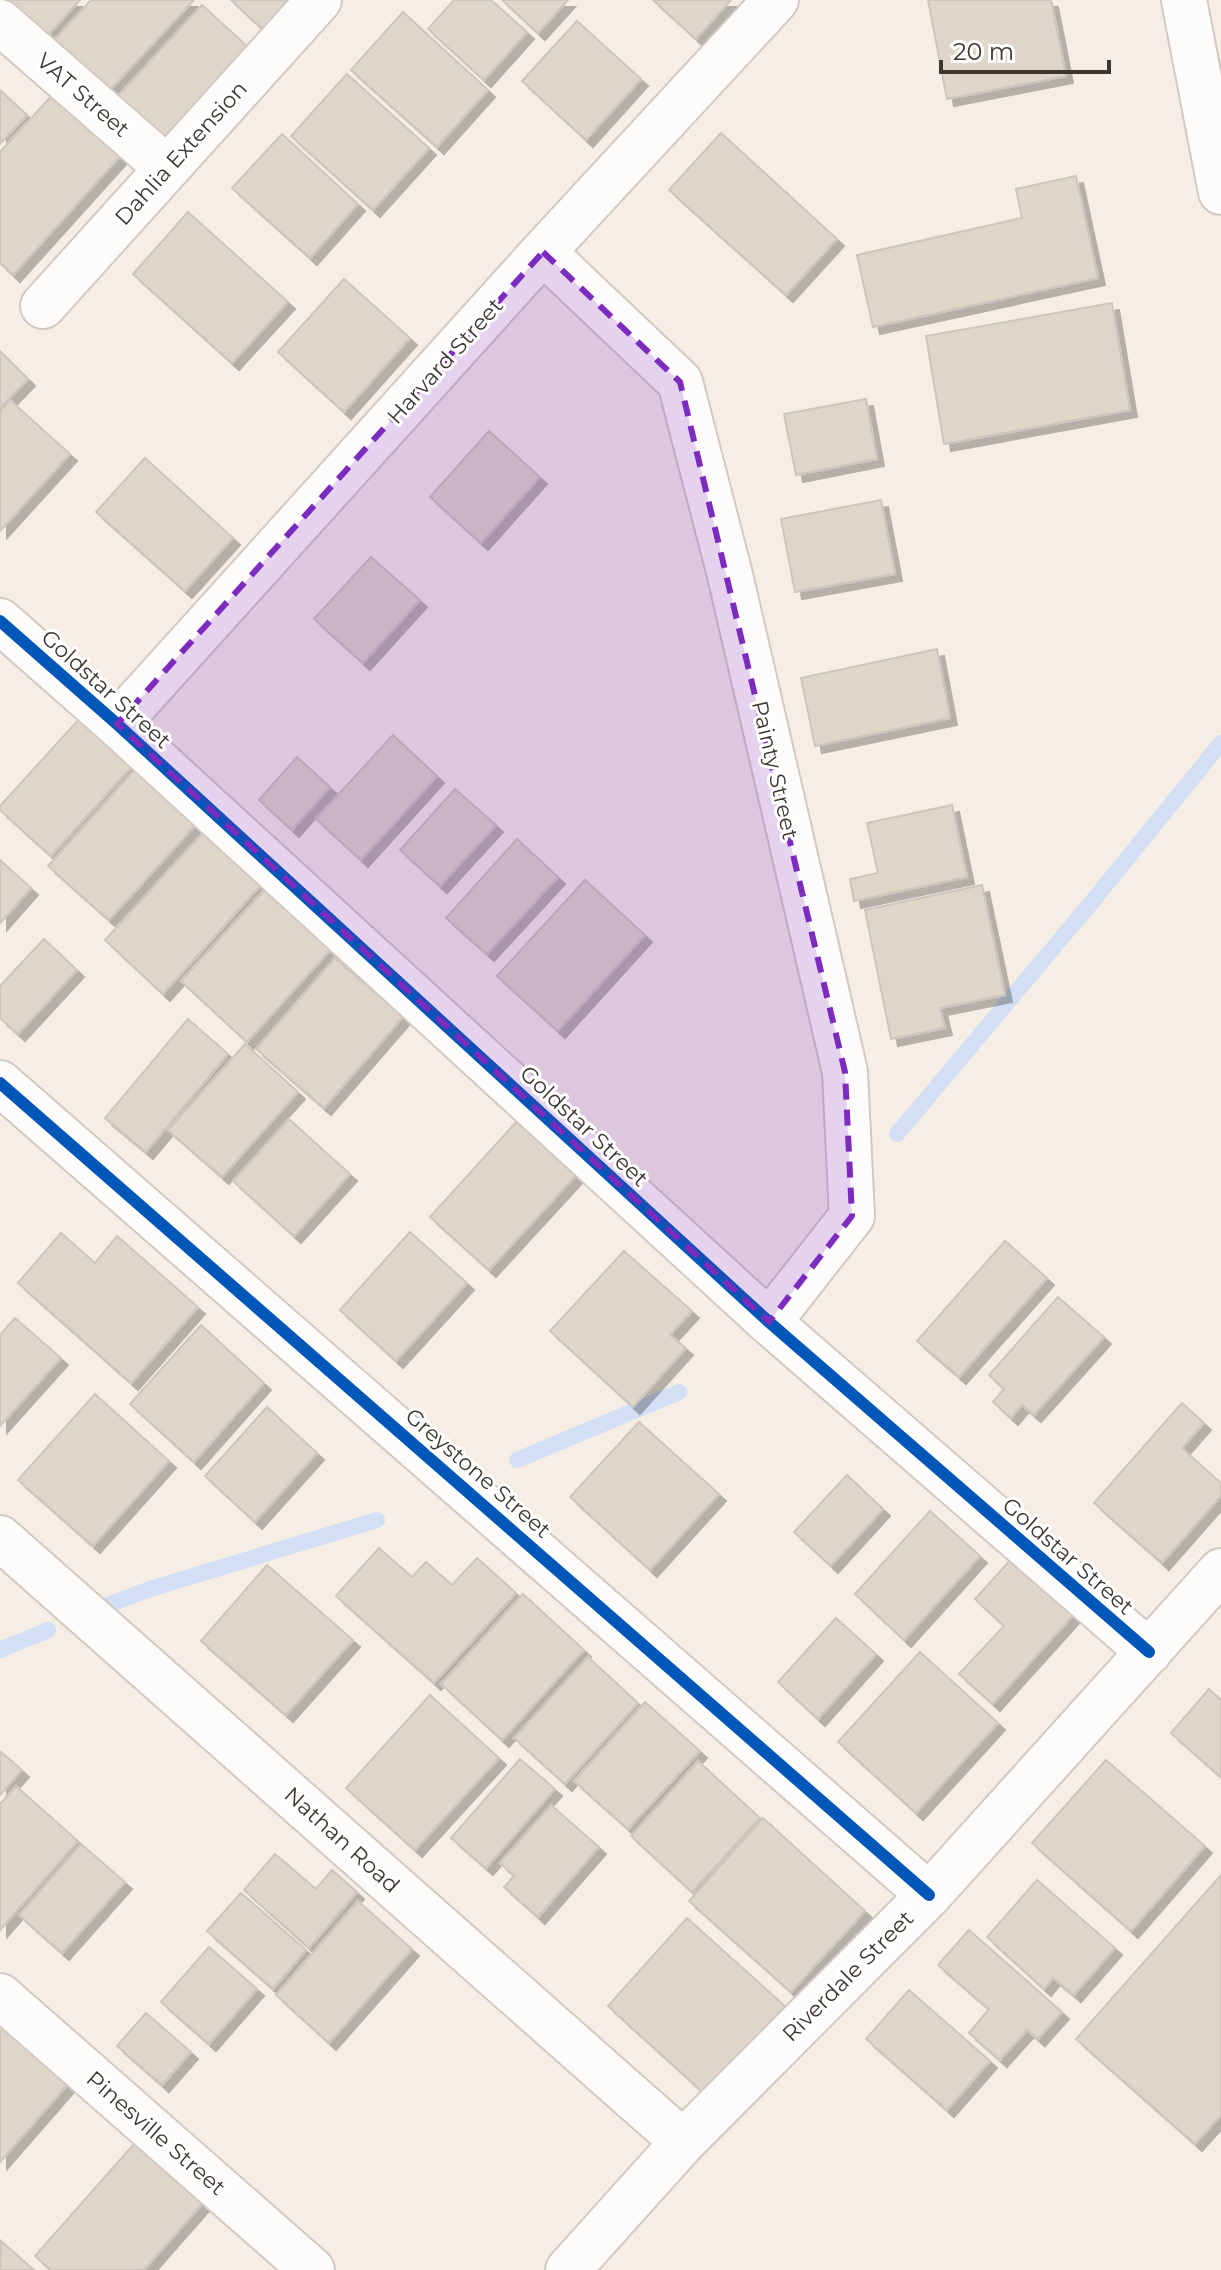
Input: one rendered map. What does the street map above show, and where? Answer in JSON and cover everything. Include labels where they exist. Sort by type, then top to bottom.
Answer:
[{"type":"street","name":"Dahlia Extension","points":[[43,306],[319,0]]},
{"type":"street","name":"Harvard Street","points":[[117,724],[543,252],[776,0]]},
{"type":"street","points":[[1184,0],[1221,192]]},
{"type":"street","name":"VAT Street","points":[[0,22],[167,168]]},
{"type":"street","name":"Painty Street","points":[[543,252],[680,382],[730,575],[845,1072],[852,1216],[769,1322]]},
{"type":"street","name":"Goldstar Street","points":[[0,621],[117,724],[769,1322],[1149,1652]]},
{"type":"street","name":"Greystone Street","points":[[0,1083],[929,1895]]},
{"type":"street","name":"Nathan Road","points":[[0,1538],[683,2142]]},
{"type":"street","name":"Riverdale Street","points":[[568,2270],[683,2142],[929,1895],[1221,1571]]},
{"type":"street","name":"Pinesville Street","points":[[0,1996],[312,2270]]},
{"type":"highlighted area","points":[[543,252],[680,382],[845,1072],[852,1216],[769,1322],[117,724]]},
{"type":"building","points":[[9,0],[80,0],[48,35]]},
{"type":"building","points":[[91,0],[193,1],[109,91],[54,40]]},
{"type":"building","points":[[231,0],[312,0],[275,41]]},
{"type":"building","points":[[454,0],[491,0],[527,32],[484,80],[428,29]]},
{"type":"building","points":[[502,0],[568,0],[538,33]]},
{"type":"building","points":[[653,0],[731,0],[696,39]]},
{"type":"building","points":[[928,0],[1051,0],[1066,76],[947,99]]},
{"type":"building","points":[[202,5],[261,59],[174,155],[114,100]]},
{"type":"building","points":[[403,12],[488,90],[437,147],[351,70]]},
{"type":"building","points":[[577,21],[641,79],[586,140],[522,81]]},
{"type":"building","points":[[347,74],[429,148],[373,210],[291,136]]},
{"type":"building","points":[[0,90],[27,115],[0,144]]},
{"type":"building","points":[[56,91],[123,153],[13,275],[0,263],[0,152]]},
{"type":"building","points":[[721,133],[837,239],[786,295],[669,190]]},
{"type":"building","points":[[282,134],[358,204],[310,258],[232,188]]},
{"type":"building","points":[[1076,176],[1098,278],[873,327],[857,255],[1022,218],[1016,189]]},
{"type":"building","points":[[188,212],[288,302],[232,363],[133,274]]},
{"type":"building","points":[[344,279],[410,338],[344,412],[278,352]]},
{"type":"building","points":[[1112,303],[1130,410],[944,444],[926,336]]},
{"type":"building","points":[[0,351],[28,379],[0,408]]},
{"type":"building","points":[[866,399],[877,459],[796,475],[784,414]]},
{"type":"building","points":[[10,400],[70,454],[0,531],[0,411]]},
{"type":"building","points":[[489,431],[540,477],[481,543],[430,497]]},
{"type":"building","points":[[145,458],[233,538],[185,591],[96,512]]},
{"type":"building","points":[[881,500],[895,574],[795,592],[781,519]]},
{"type":"building","points":[[371,557],[420,600],[363,663],[314,619]]},
{"type":"building","points":[[937,649],[950,718],[815,746],[801,678]]},
{"type":"building","points":[[82,716],[134,764],[51,856],[0,810],[0,806]]},
{"type":"building","points":[[393,735],[437,776],[361,860],[316,819]]},
{"type":"building","points":[[297,757],[330,787],[292,830],[259,800]]},
{"type":"building","points":[[138,766],[199,821],[109,920],[48,866]]},
{"type":"building","points":[[455,789],[496,825],[440,886],[400,850]]},
{"type":"building","points":[[952,805],[967,877],[854,901],[850,879],[878,873],[867,823]]},
{"type":"building","points":[[210,825],[268,877],[163,994],[105,940]]},
{"type":"building","points":[[517,839],[558,877],[487,954],[446,918]]},
{"type":"building","points":[[0,860],[31,888],[0,923]]},
{"type":"building","points":[[585,880],[645,935],[558,1031],[497,976]]},
{"type":"building","points":[[982,885],[1005,995],[940,1008],[945,1028],[891,1039],[865,910]]},
{"type":"building","points":[[266,888],[332,948],[247,1042],[181,981]]},
{"type":"building","points":[[44,939],[77,970],[18,1034],[0,1018],[0,986]]},
{"type":"building","points":[[335,958],[403,1017],[324,1108],[256,1049]]},
{"type":"building","points":[[188,1019],[228,1054],[146,1152],[105,1118]]},
{"type":"building","points":[[245,1044],[298,1092],[222,1177],[168,1130]]},
{"type":"building","points":[[289,1119],[350,1174],[294,1236],[233,1181]]},
{"type":"building","points":[[518,1120],[578,1173],[489,1270],[430,1217]]},
{"type":"building","points":[[410,1232],[467,1283],[396,1361],[340,1310]]},
{"type":"building","points":[[61,1233],[95,1263],[117,1236],[198,1307],[131,1383],[18,1283]]},
{"type":"building","points":[[1005,1241],[1047,1278],[959,1377],[917,1341]]},
{"type":"building","points":[[624,1251],[692,1311],[670,1335],[686,1348],[633,1407],[550,1331]]},
{"type":"building","points":[[1058,1297],[1104,1337],[1034,1415],[1022,1405],[1011,1418],[993,1402],[1004,1389],[989,1375]]},
{"type":"building","points":[[15,1318],[61,1358],[0,1426],[0,1335]]},
{"type":"building","points":[[201,1325],[264,1383],[194,1462],[130,1404]]},
{"type":"building","points":[[95,1394],[169,1461],[93,1546],[18,1480]]},
{"type":"building","points":[[1182,1403],[1204,1423],[1182,1448],[1221,1483],[1221,1496],[1162,1563],[1094,1503]]},
{"type":"building","points":[[267,1407],[317,1453],[255,1522],[205,1476]]},
{"type":"building","points":[[639,1422],[719,1494],[650,1570],[570,1497]]},
{"type":"building","points":[[847,1475],[883,1509],[831,1566],[794,1532]]},
{"type":"building","points":[[930,1511],[980,1556],[904,1640],[855,1594]]},
{"type":"building","points":[[379,1548],[412,1577],[426,1562],[452,1585],[477,1558],[516,1593],[434,1683],[336,1596]]},
{"type":"building","points":[[1014,1556],[1076,1612],[993,1704],[959,1674],[1004,1626],[975,1599]]},
{"type":"building","points":[[267,1565],[353,1640],[286,1715],[201,1641]]},
{"type":"building","points":[[523,1594],[584,1650],[502,1740],[441,1684]]},
{"type":"building","points":[[836,1618],[876,1654],[818,1719],[778,1682]]},
{"type":"building","points":[[920,1652],[998,1723],[916,1813],[838,1742]]},
{"type":"building","points":[[588,1657],[638,1703],[565,1784],[514,1738]]},
{"type":"building","points":[[1209,1689],[1221,1700],[1221,1777],[1171,1733]]},
{"type":"building","points":[[430,1695],[499,1758],[415,1850],[346,1788]]},
{"type":"building","points":[[645,1702],[700,1751],[628,1829],[574,1781]]},
{"type":"building","points":[[0,1751],[22,1770],[0,1795]]},
{"type":"building","points":[[520,1759],[555,1789],[486,1868],[451,1838]]},
{"type":"building","points":[[1106,1760],[1205,1846],[1131,1931],[1032,1843]]},
{"type":"building","points":[[698,1761],[760,1818],[692,1892],[631,1836]]},
{"type":"building","points":[[16,1786],[78,1841],[0,1930],[0,1804]]},
{"type":"building","points":[[551,1805],[599,1847],[538,1917],[504,1887],[514,1876],[500,1863]]},
{"type":"building","points":[[763,1818],[865,1911],[791,1992],[689,1901]]},
{"type":"building","points":[[81,1844],[125,1882],[62,1953],[19,1915]]},
{"type":"building","points":[[275,1854],[316,1889],[332,1870],[357,1892],[309,1948],[244,1890]]},
{"type":"building","points":[[1221,1875],[1221,2115],[1195,2144],[1076,2039]]},
{"type":"building","points":[[1037,1880],[1115,1948],[1074,1995],[1053,1978],[1044,1989],[987,1937]]},
{"type":"building","points":[[241,1893],[306,1950],[273,1989],[207,1931]]},
{"type":"building","points":[[358,1901],[412,1949],[329,2043],[276,1995]]},
{"type":"building","points":[[687,1918],[786,2007],[706,2095],[608,2006]]},
{"type":"building","points":[[969,1930],[1062,2012],[1038,2039],[1027,2030],[1000,2060],[969,2033],[989,2009],[938,1965]]},
{"type":"building","points":[[209,1947],[257,1989],[209,2044],[161,2002]]},
{"type":"building","points":[[909,1990],[990,2061],[947,2110],[866,2039]]},
{"type":"building","points":[[146,2013],[191,2052],[162,2085],[117,2046]]},
{"type":"building","points":[[11,2020],[75,2076],[0,2162],[0,2032]]},
{"type":"building","points":[[142,2135],[210,2195],[144,2270],[51,2270],[35,2256]]},
{"type":"building","points":[[1,2241],[34,2270],[0,2270]]},
{"type":"waterway","points":[[897,1134],[1221,743]]},
{"type":"waterway","points":[[517,1460],[679,1392]]},
{"type":"waterway","points":[[103,1607],[150,1589],[377,1520]]},
{"type":"waterway","points":[[0,1650],[48,1630]]},
{"type":"cycle path","points":[[0,621],[117,724],[769,1322],[1149,1652]]},
{"type":"cycle path","points":[[0,1083],[929,1895]]}]
